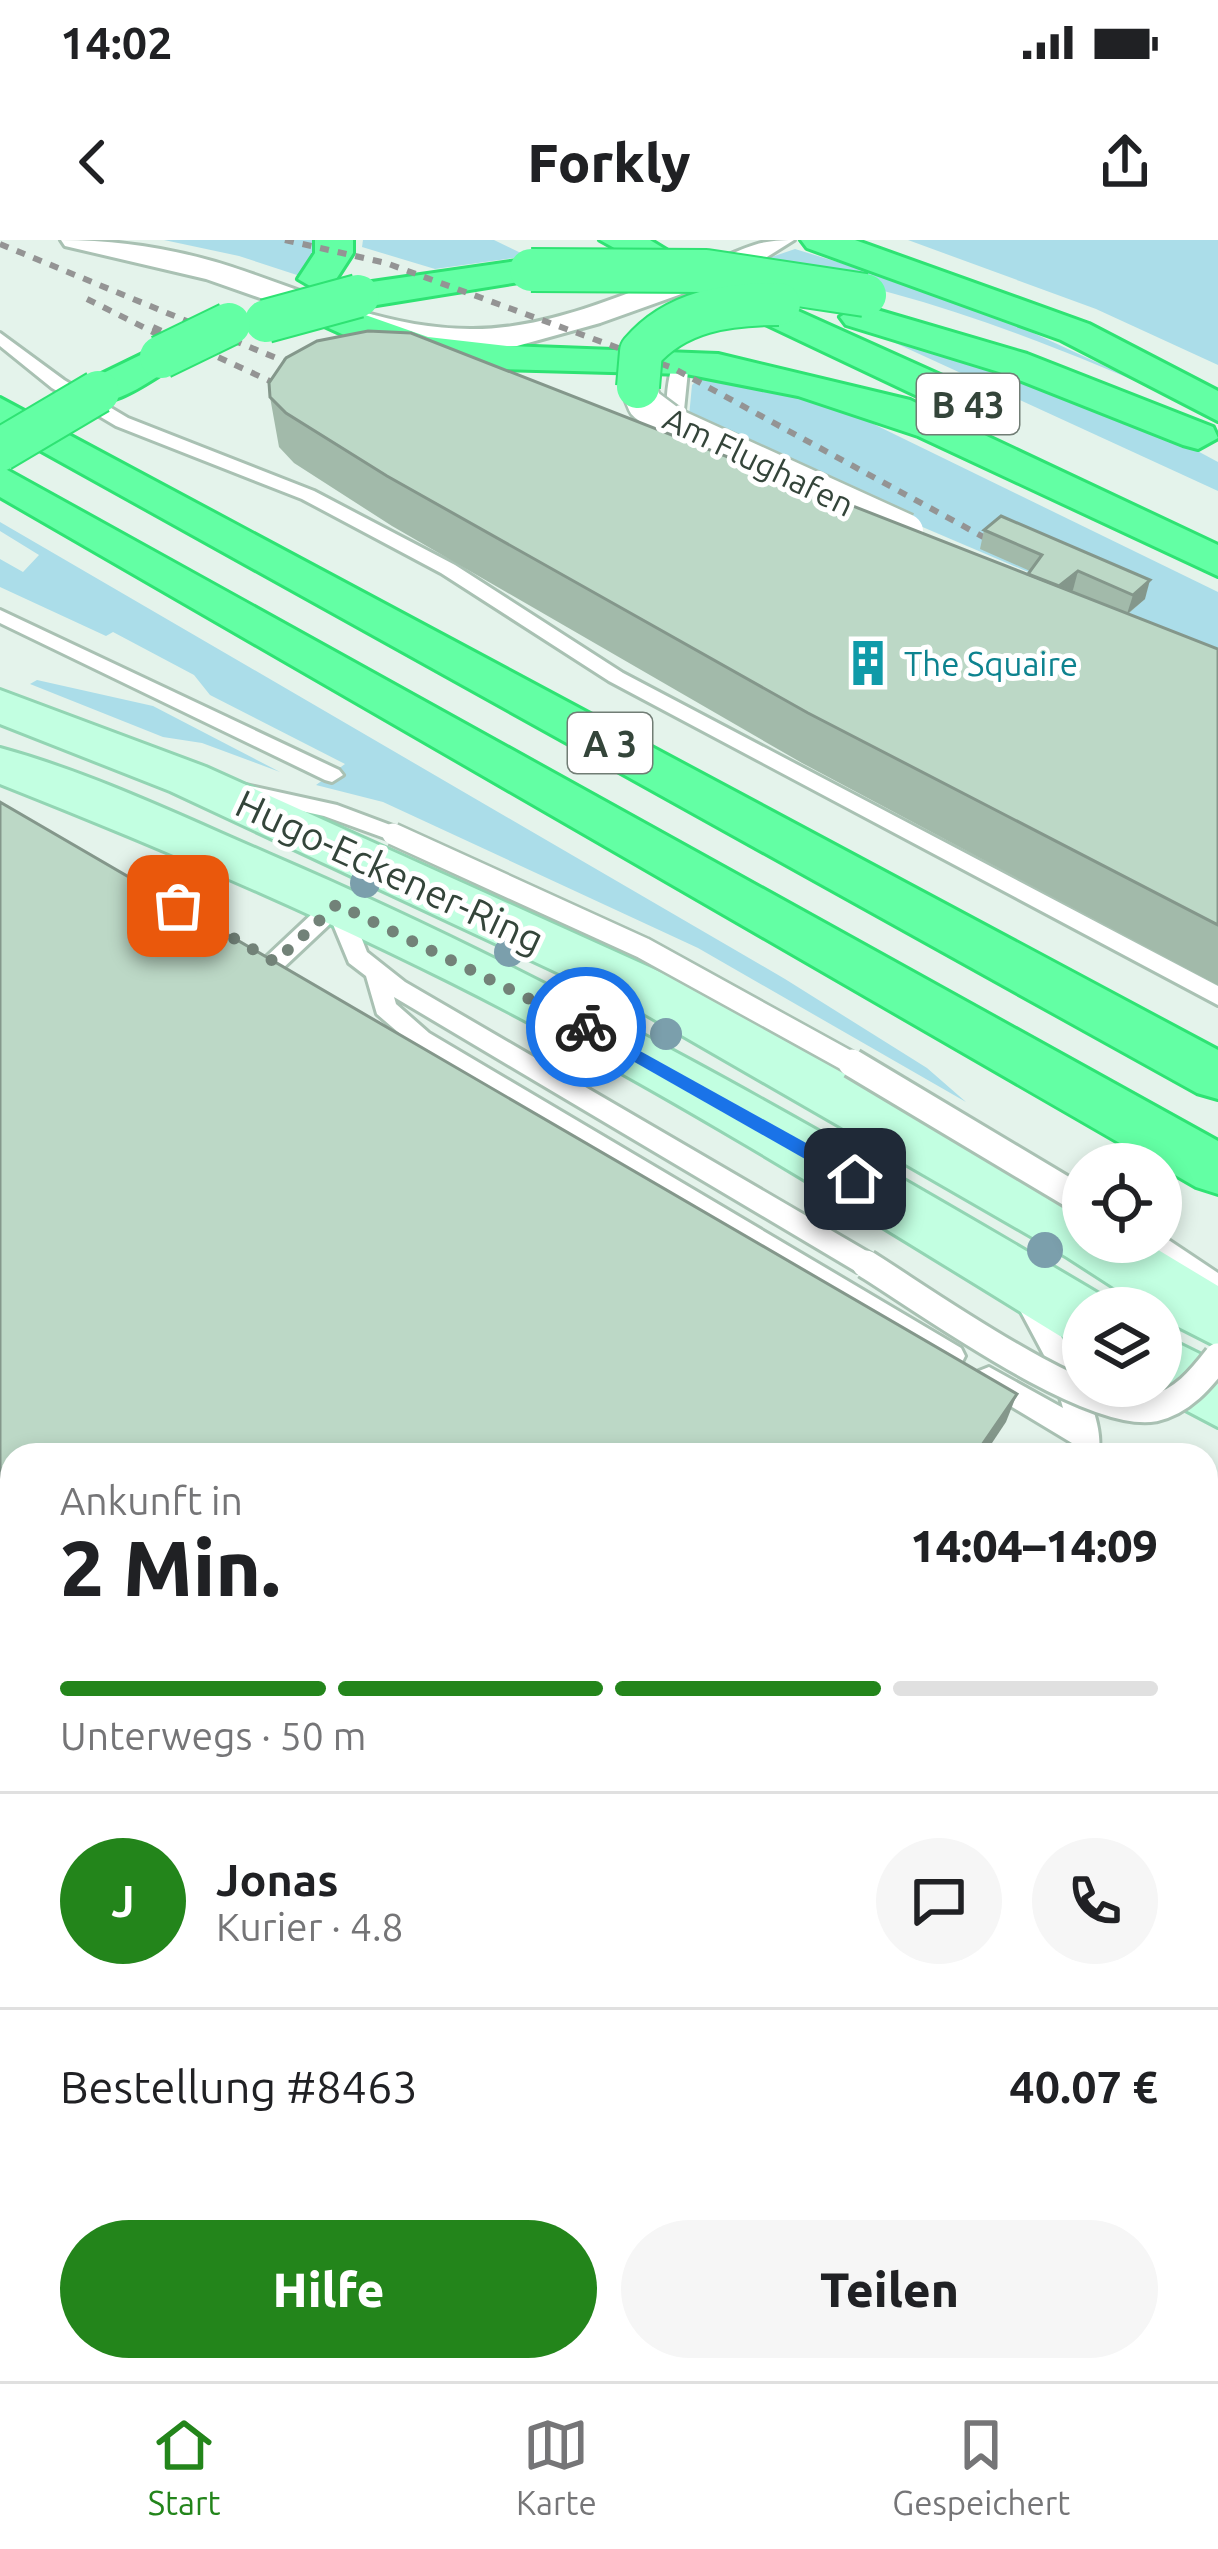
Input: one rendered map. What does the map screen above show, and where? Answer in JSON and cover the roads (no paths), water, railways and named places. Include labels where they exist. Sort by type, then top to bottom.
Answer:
[{"type":"highway","points":[[334,240],[336,297],[398,345],[441,355],[681,361],[758,372],[936,428]]},
{"type":"highway","points":[[820,240],[1075,332],[1218,408]]},
{"type":"highway","points":[[877,240],[1040,297],[1218,379]]},
{"type":"highway","name":"B 43","points":[[538,255],[706,271],[1028,346],[1218,434]]},
{"type":"highway","name":"B 43","points":[[0,451],[161,357],[237,325],[336,297],[538,255],[622,259],[936,428],[1218,562]]},
{"type":"highway","name":"B 43","points":[[669,281],[718,287],[1218,520]]},
{"type":"highway","points":[[638,387],[636,373],[648,343],[704,313],[743,304],[859,305],[1218,444]]},
{"type":"highway","name":"A 3","points":[[0,411],[1218,1077]]},
{"type":"highway","name":"A 3","points":[[0,479],[1218,1170]]},
{"type":"street","points":[[76,240],[336,297],[431,338],[517,336],[732,265],[779,240]]},
{"type":"street","points":[[117,240],[224,260],[395,322],[463,332],[533,324],[754,240]]},
{"type":"street","name":"Am Flughafen","points":[[638,387],[645,404],[673,425],[936,548]]},
{"type":"street","name":"Hugo-Eckener-Ring","points":[[0,706],[188,779],[659,997],[861,1106],[1062,1225]]},
{"type":"street","name":"Hugo-Eckener-Ring","points":[[0,765],[337,904],[606,1037],[816,1155],[1062,1305]]},
{"type":"street","points":[[1127,1263],[1218,1318]]},
{"type":"street","points":[[1182,1377],[1218,1398]]},
{"type":"lane","points":[[0,338],[58,384],[122,422],[328,506],[448,569],[616,677],[1218,996]]},
{"type":"lane","points":[[681,361],[674,401],[684,433],[936,548]]},
{"type":"lane","points":[[0,616],[332,775]]},
{"type":"lane","points":[[188,779],[329,810],[580,917],[824,1047],[1062,1189]]},
{"type":"lane","points":[[247,946],[266,971],[337,904],[357,957],[377,974],[1074,1387],[1124,1406],[1159,1407],[1180,1397],[1218,1357]]},
{"type":"lane","points":[[377,974],[385,1008],[421,1039],[1080,1443]]},
{"type":"lane","points":[[1182,1263],[1218,1287]]},
{"type":"lane","points":[[1014,1276],[1066,1370],[1086,1443]]},
{"type":"railway","points":[[285,240],[386,263],[673,368],[1011,552]]},
{"type":"railway","points":[[0,244],[315,374]]},
{"type":"railway","points":[[87,299],[167,339]]},
{"type":"railway","points":[[153,327],[300,395]]},
{"type":"place","name":"The Squaire","points":[[868,663]]}]
